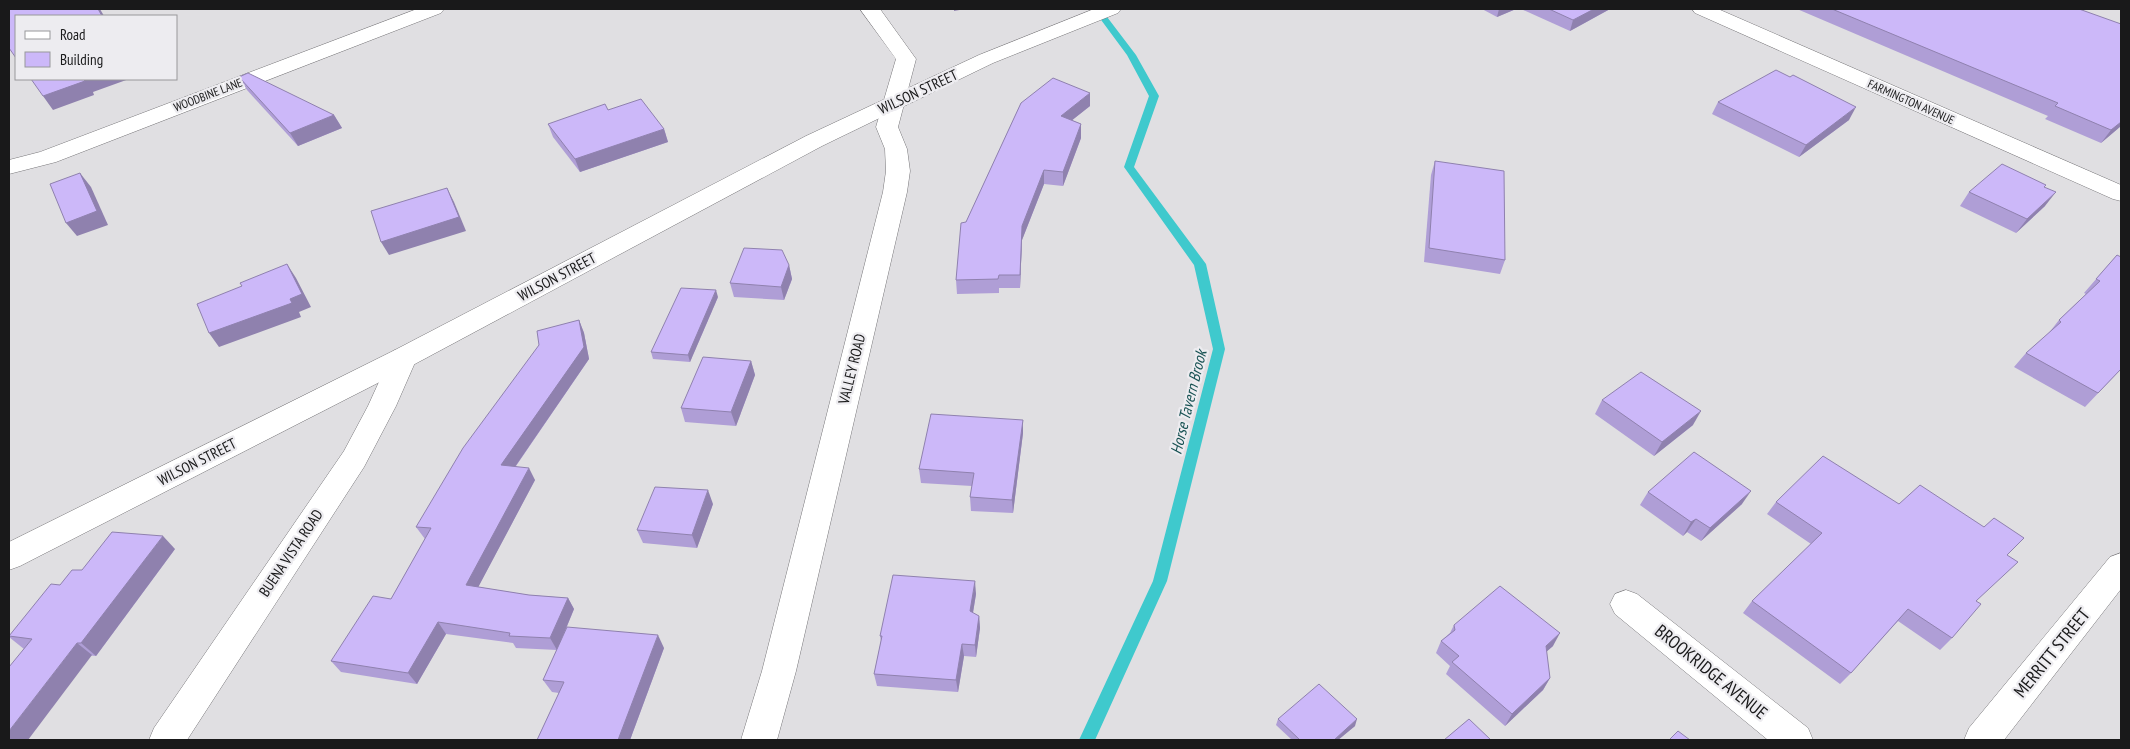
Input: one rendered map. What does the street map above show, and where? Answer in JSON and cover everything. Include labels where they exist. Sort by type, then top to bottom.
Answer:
[{"type":"street","name":"WOODBINE LANE","points":[[9,167],[48,157],[434,9]]},
{"type":"street","name":"VALLEY ROAD","points":[[759,740],[779,671],[895,192],[898,171],[896,149],[887,127],[896,103],[906,60],[870,9]]},
{"type":"street","name":"WILSON STREET","points":[[9,557],[402,358],[814,141],[986,60],[1112,9]]},
{"type":"street","name":"FARMINGTON AVENUE","points":[[1702,9],[2121,194]]},
{"type":"street","name":"BUENA VISTA ROAD","points":[[167,740],[354,459],[382,406],[402,358]]},
{"type":"street","name":"MERRITT STREET","points":[[1982,740],[2121,566]]},
{"type":"street","name":"BROOKRIDGE AVENUE","points":[[1626,604],[1795,740]]},
{"type":"building","points":[[9,9],[98,9],[101,15],[15,15],[15,57],[9,48]]},
{"type":"building","points":[[1549,9],[1594,9],[1573,20]]},
{"type":"building","points":[[1832,9],[2079,9],[2121,24],[2121,122],[2111,130],[2055,106],[2058,103]]},
{"type":"building","points":[[1776,70],[1790,77],[1793,75],[1856,107],[1806,145],[1718,102]]},
{"type":"building","points":[[248,73],[334,115],[290,133],[239,77]]},
{"type":"building","points":[[1053,78],[1090,93],[1061,116],[1081,124],[1063,172],[1044,170],[1022,226],[1020,275],[999,275],[998,279],[956,280],[961,223],[966,222],[1021,103]]},
{"type":"building","points":[[32,80],[85,81],[43,96]]},
{"type":"building","points":[[641,99],[664,129],[575,159],[548,124],[605,104],[608,110]]},
{"type":"building","points":[[1435,161],[1504,171],[1505,260],[1429,248]]},
{"type":"building","points":[[2002,164],[2046,185],[2044,187],[2056,192],[2027,219],[1969,192]]},
{"type":"building","points":[[80,173],[97,211],[66,223],[50,184]]},
{"type":"building","points":[[447,188],[459,217],[381,242],[371,211]]},
{"type":"building","points":[[744,248],[782,250],[789,265],[781,287],[730,283]]},
{"type":"building","points":[[2117,255],[2121,257],[2121,369],[2098,393],[2026,353],[2061,322],[2059,320],[2100,281],[2096,279]]},
{"type":"building","points":[[287,264],[302,294],[290,299],[292,303],[209,333],[197,304],[242,286],[240,283]]},
{"type":"building","points":[[681,288],[716,290],[688,355],[651,352]]},
{"type":"building","points":[[579,320],[584,347],[501,465],[529,468],[466,585],[529,595],[568,598],[550,638],[509,636],[510,633],[438,622],[408,673],[331,661],[373,596],[391,599],[431,528],[416,527],[463,448],[539,345],[537,331]]},
{"type":"building","points":[[703,357],[751,361],[731,412],[681,408]]},
{"type":"building","points":[[1641,372],[1701,411],[1662,442],[1602,400]]},
{"type":"building","points":[[931,414],[1023,420],[1012,500],[970,497],[974,473],[919,469]]},
{"type":"building","points":[[1694,452],[1751,491],[1710,528],[1696,519],[1691,522],[1648,492]]},
{"type":"building","points":[[1823,456],[1899,504],[1920,485],[1984,527],[1994,518],[2024,538],[2007,555],[2018,562],[1976,601],[1981,604],[1952,638],[1908,609],[1851,673],[1752,601],[1822,533],[1776,502]]},
{"type":"building","points":[[655,487],[708,490],[692,535],[637,530]]},
{"type":"building","points":[[112,532],[163,536],[81,643],[77,643],[9,731],[9,667],[32,639],[9,636],[51,584],[60,585],[72,570],[82,570]]},
{"type":"building","points":[[893,575],[975,581],[970,611],[979,616],[975,645],[962,644],[956,680],[874,674]]},
{"type":"building","points":[[1500,586],[1560,633],[1546,646],[1550,678],[1512,714],[1452,662],[1459,656],[1441,641],[1455,630],[1454,625]]},
{"type":"building","points":[[567,627],[658,635],[618,740],[537,740],[564,682],[543,680]]},
{"type":"building","points":[[1319,684],[1357,719],[1334,740],[1300,740],[1278,719]]},
{"type":"building","points":[[1469,719],[1491,740],[1444,740]]},
{"type":"building","points":[[1678,731],[1690,740],[1669,740]]},
{"type":"waterway","name":"Horse Tavern Brook","points":[[1087,740],[1160,581],[1219,349],[1200,264],[1129,167],[1154,96],[1131,55],[1097,9]]}]
